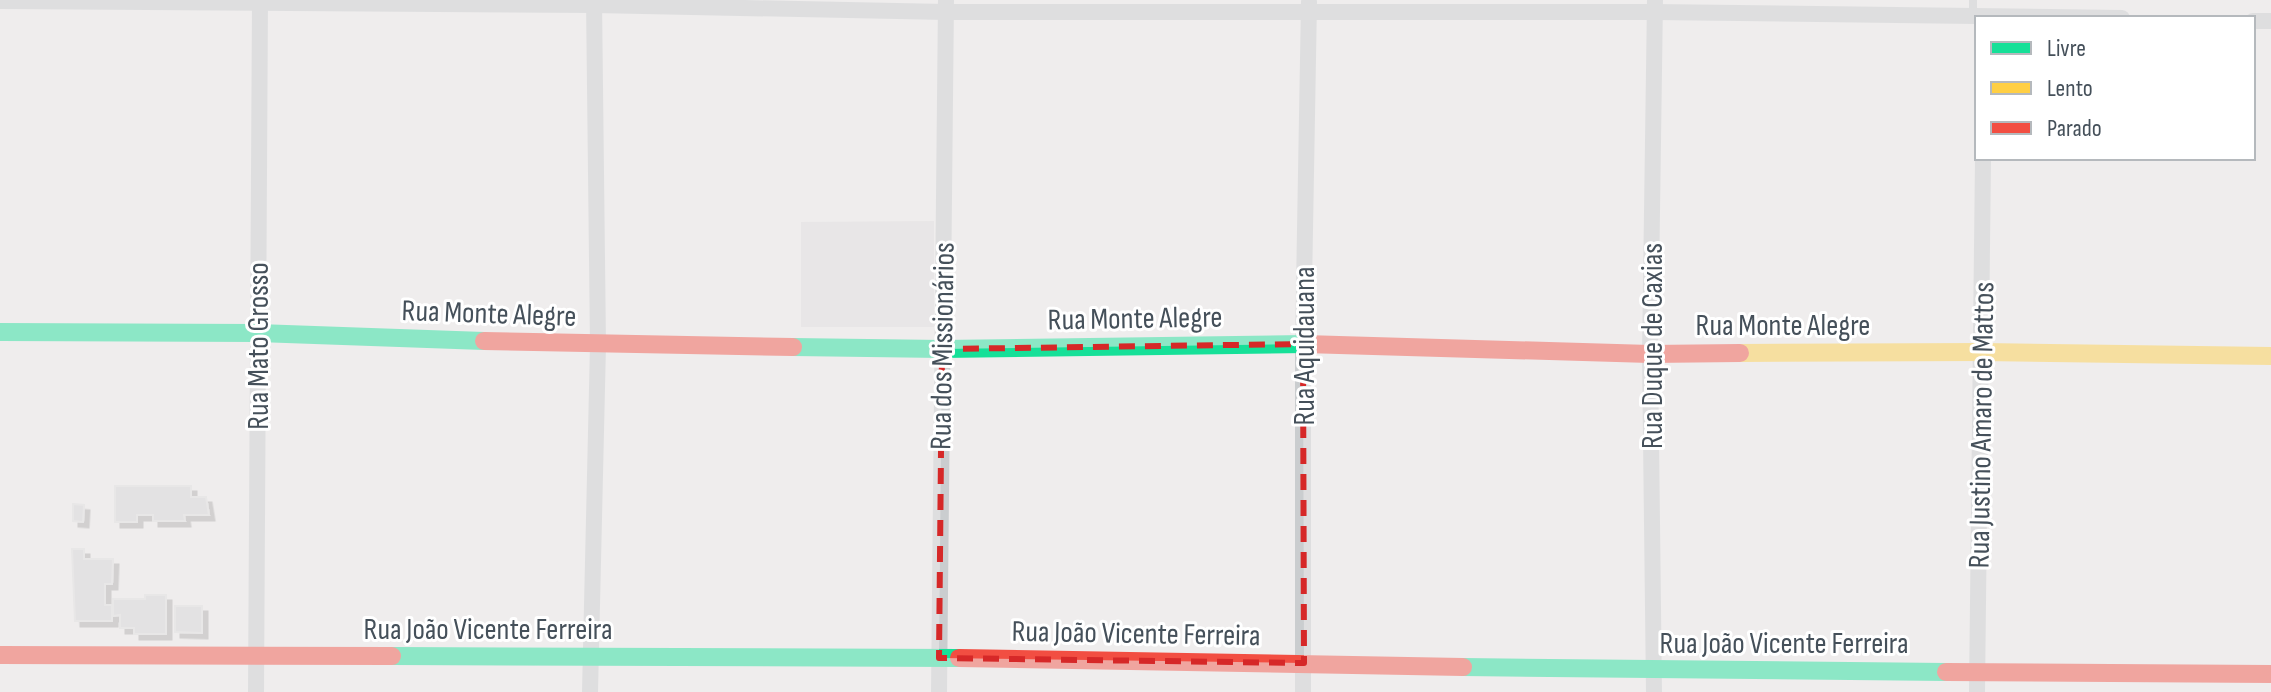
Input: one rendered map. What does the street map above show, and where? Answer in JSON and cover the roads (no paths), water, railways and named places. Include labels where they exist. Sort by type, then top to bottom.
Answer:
[{"type":"street","points":[[0,1],[1655,6],[2074,16]]},
{"type":"street","name":"Rua Mato Grosso","points":[[256,692],[260,1]]},
{"type":"street","points":[[590,692],[598,345],[594,2]]},
{"type":"street","name":"Rua Aquidauana","points":[[1303,692],[1303,344],[1309,5]]},
{"type":"street","name":"Rua dos Missionários","points":[[939,692],[946,6]]},
{"type":"street","name":"Rua Duque de Caxias","points":[[1654,692],[1650,354],[1655,6]]},
{"type":"street","name":"Rua Justino Amaro de Mattos","points":[[1977,692],[1983,160]]},
{"type":"street","name":"Rua Monte Alegre","points":[[0,332],[258,333],[598,345],[942,349],[1303,344],[1650,354],[1983,352],[2271,356]]},
{"type":"street","name":"Rua João Vicente Ferreira","points":[[0,655],[939,658],[1654,670],[2271,674]]}]
